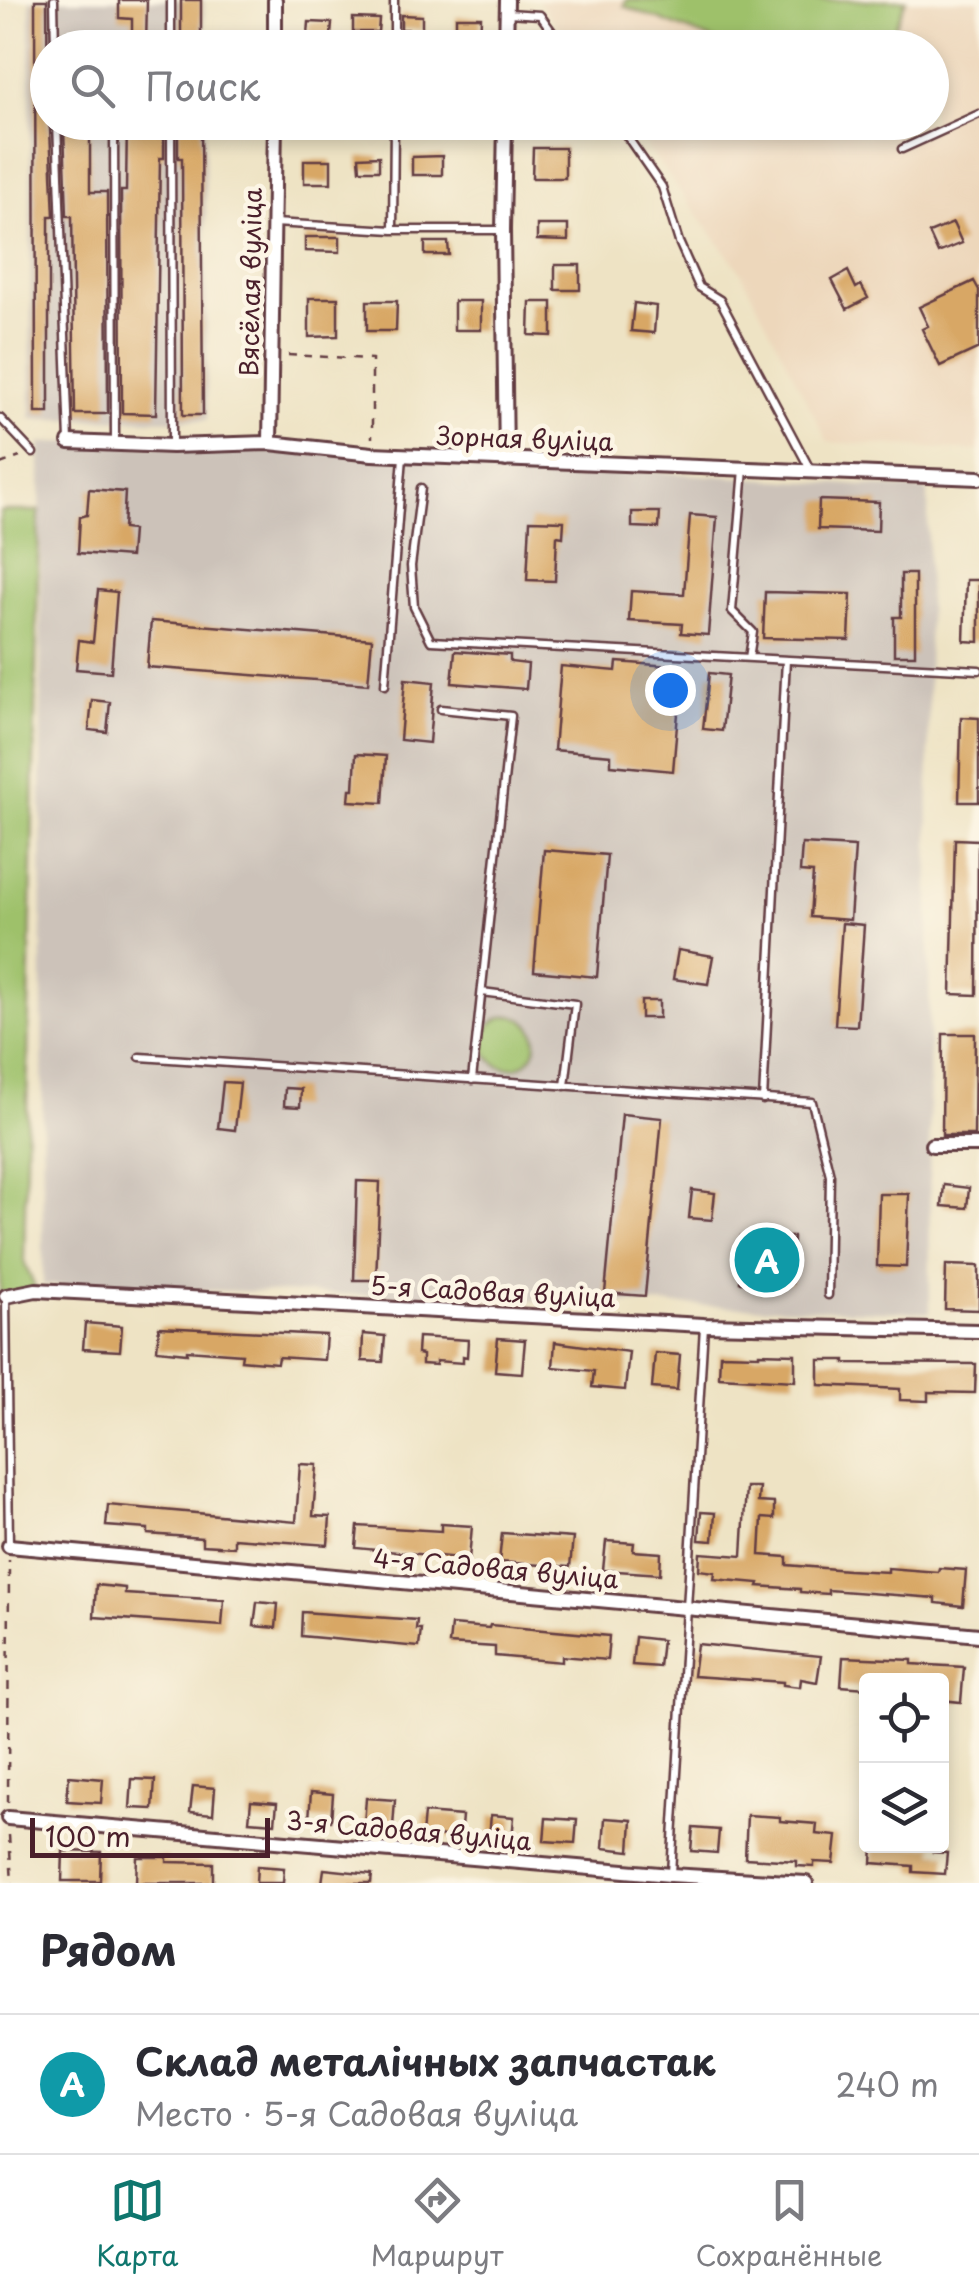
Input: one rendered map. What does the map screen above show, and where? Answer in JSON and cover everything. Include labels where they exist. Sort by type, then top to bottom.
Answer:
[{"type":"street","points":[[275,30],[276,0]]},
{"type":"street","name":"Вясёлая вуліца","points":[[270,443],[275,140]]},
{"type":"street","points":[[504,140],[506,460]]},
{"type":"street","name":"Зорная вуліца","points":[[69,442],[172,446],[270,443],[404,456],[979,478]]},
{"type":"street","points":[[932,1146],[979,1145]]},
{"type":"street","name":"5-я Садовая вуліца","points":[[6,1296],[36,1290],[704,1325],[979,1331]]},
{"type":"street","name":"4-я Садовая вуліца","points":[[9,1546],[979,1635]]},
{"type":"street","name":"3-я Садовая вуліца","points":[[8,1818],[806,1883]]},
{"type":"lane","points":[[54,0],[55,30]]},
{"type":"lane","points":[[171,0],[171,30]]},
{"type":"lane","points":[[394,0],[394,30]]},
{"type":"lane","points":[[507,6],[540,14],[551,30]]},
{"type":"lane","points":[[949,128],[979,114]]},
{"type":"lane","points":[[59,140],[69,442]]},
{"type":"lane","points":[[114,140],[115,443]]},
{"type":"lane","points":[[171,140],[172,446]]},
{"type":"lane","points":[[393,230],[394,140]]},
{"type":"lane","points":[[630,140],[662,186],[699,287],[720,300],[812,472]]},
{"type":"lane","points":[[902,149],[922,140]]},
{"type":"lane","points":[[274,224],[502,230]]},
{"type":"lane","points":[[0,418],[33,453]]},
{"type":"lane","points":[[386,685],[404,456]]},
{"type":"lane","points":[[744,469],[732,611],[754,632],[749,658]]},
{"type":"lane","points":[[421,488],[412,566],[414,608],[431,640],[979,670]]},
{"type":"lane","points":[[763,1100],[786,660]]},
{"type":"lane","points":[[442,709],[511,716],[472,1080]]},
{"type":"lane","points":[[482,992],[575,1004],[564,1086]]},
{"type":"lane","points":[[140,1057],[812,1102],[830,1175],[828,1295]]},
{"type":"lane","points":[[6,1296],[9,1546]]},
{"type":"lane","points":[[671,1875],[704,1325]]},
{"type":"path","points":[[273,354],[372,359],[372,454]]},
{"type":"path","points":[[9,1546],[8,1818],[12,1883]]},
{"type":"shaded area","points":[[30,0],[204,0],[205,30],[30,30]]},
{"type":"shaded area","points":[[538,0],[979,0],[979,451],[828,442],[740,271],[642,140],[949,140],[949,30],[560,30]]},
{"type":"shaded area","points":[[30,140],[205,140],[207,420],[31,419]]},
{"type":"shaded area","points":[[40,443],[403,455],[928,490],[930,1313],[43,1285]]},
{"type":"green space","points":[[626,0],[906,0],[894,30],[686,30],[624,6]]},
{"type":"green space","points":[[0,511],[39,511],[24,1261],[36,1290],[6,1296],[0,1293]]},
{"type":"green space","points":[[510,1016],[528,1024],[536,1042],[528,1060],[510,1068],[492,1060],[484,1042],[492,1024]]},
{"type":"building","points":[[35,0],[47,0],[47,30],[35,30]]},
{"type":"building","points":[[119,0],[147,0],[146,30],[132,30],[132,19],[119,18]]},
{"type":"building","points":[[181,0],[201,0],[201,30],[181,30]]},
{"type":"building","points":[[401,15],[422,16],[422,30],[401,29]]},
{"type":"building","points":[[456,17],[481,17],[481,30],[456,30]]},
{"type":"building","points":[[353,18],[379,19],[378,30],[353,30]]},
{"type":"building","points":[[309,22],[332,23],[331,30],[308,30]]},
{"type":"building","points":[[35,140],[51,140],[54,216],[49,216],[49,413],[36,413]]},
{"type":"building","points":[[64,140],[90,140],[90,192],[107,192],[105,414],[75,414],[72,216],[67,216]]},
{"type":"building","points":[[127,140],[164,140],[164,158],[160,158],[156,414],[122,413],[121,191],[126,191]]},
{"type":"building","points":[[178,140],[201,140],[203,415],[183,415],[182,158],[178,158]]},
{"type":"building","points":[[533,148],[565,148],[565,178],[532,178]]},
{"type":"building","points":[[379,156],[379,170],[360,170],[359,157]]},
{"type":"building","points":[[442,156],[442,175],[412,175],[412,157]]},
{"type":"building","points":[[304,160],[331,160],[331,183],[304,183]]},
{"type":"building","points":[[953,223],[962,243],[938,253],[929,233]]},
{"type":"building","points":[[537,225],[568,225],[568,241],[537,240]]},
{"type":"building","points":[[305,237],[340,237],[340,252],[305,251]]},
{"type":"building","points":[[425,242],[448,242],[449,255],[425,255]]},
{"type":"building","points":[[555,265],[580,265],[580,290],[555,290]]},
{"type":"building","points":[[848,271],[856,288],[861,285],[868,298],[847,309],[832,280]]},
{"type":"building","points":[[974,281],[979,290],[979,348],[940,366],[922,329],[928,326],[919,307]]},
{"type":"building","points":[[309,298],[338,298],[338,336],[309,337]]},
{"type":"building","points":[[367,301],[397,301],[396,331],[367,331]]},
{"type":"building","points":[[454,301],[481,301],[481,330],[454,330]]},
{"type":"building","points":[[530,302],[552,302],[552,336],[529,335]]},
{"type":"building","points":[[634,303],[656,306],[654,333],[631,331]]},
{"type":"building","points":[[89,489],[125,492],[123,529],[132,530],[130,557],[78,553],[80,517],[87,515]]},
{"type":"building","points":[[819,500],[879,502],[878,531],[818,529]]},
{"type":"building","points":[[632,512],[660,512],[659,528],[632,527]]},
{"type":"building","points":[[690,515],[717,517],[708,635],[681,633],[682,624],[629,621],[631,591],[684,594]]},
{"type":"building","points":[[530,520],[564,521],[563,537],[557,536],[555,581],[527,580]]},
{"type":"building","points":[[901,574],[915,574],[915,655],[894,655],[894,617],[901,617]]},
{"type":"building","points":[[966,580],[979,580],[979,642],[964,641]]},
{"type":"building","points":[[98,590],[117,592],[111,672],[76,669],[79,640],[93,642]]},
{"type":"building","points":[[765,592],[851,594],[849,640],[763,638]]},
{"type":"building","points":[[151,621],[372,639],[368,684],[147,667]]},
{"type":"building","points":[[455,651],[510,655],[510,662],[528,664],[526,689],[452,683]]},
{"type":"building","points":[[617,662],[682,667],[673,771],[611,765],[611,755],[554,750],[561,666],[616,671]]},
{"type":"building","points":[[709,673],[728,675],[722,731],[703,729]]},
{"type":"building","points":[[405,679],[434,682],[429,743],[400,740]]},
{"type":"building","points":[[92,700],[110,702],[107,732],[89,730]]},
{"type":"building","points":[[961,717],[979,718],[979,802],[959,802]]},
{"type":"building","points":[[356,754],[386,756],[383,803],[349,801],[350,789],[354,789]]},
{"type":"building","points":[[955,839],[978,840],[977,995],[951,994]]},
{"type":"building","points":[[802,844],[855,847],[850,920],[810,917],[813,873],[800,872]]},
{"type":"building","points":[[544,850],[607,855],[597,977],[534,971]]},
{"type":"building","points":[[842,923],[864,925],[857,1026],[835,1025]]},
{"type":"building","points":[[678,950],[713,956],[708,984],[673,979]]},
{"type":"building","points":[[641,1001],[659,1001],[659,1018],[641,1018]]},
{"type":"building","points":[[943,1034],[975,1034],[974,1135],[942,1135]]},
{"type":"building","points":[[223,1082],[240,1083],[235,1130],[218,1128]]},
{"type":"building","points":[[285,1088],[301,1089],[300,1107],[284,1106]]},
{"type":"building","points":[[622,1114],[662,1118],[645,1296],[605,1293]]},
{"type":"building","points":[[357,1181],[380,1182],[376,1280],[354,1280]]},
{"type":"building","points":[[944,1185],[969,1188],[967,1208],[942,1206]]},
{"type":"building","points":[[692,1190],[715,1193],[712,1220],[689,1218]]},
{"type":"building","points":[[879,1194],[909,1194],[906,1267],[877,1266]]},
{"type":"building","points":[[741,1236],[793,1237],[792,1283],[740,1282]]},
{"type":"building","points":[[946,1265],[979,1266],[979,1310],[945,1309]]},
{"type":"building","points":[[85,1323],[122,1326],[120,1351],[83,1349]]},
{"type":"building","points":[[159,1327],[326,1335],[324,1360],[278,1357],[277,1363],[241,1360],[242,1354],[157,1350]]},
{"type":"building","points":[[363,1334],[385,1336],[383,1362],[362,1361]]},
{"type":"building","points":[[418,1337],[468,1340],[467,1357],[463,1356],[463,1363],[422,1364],[422,1355],[417,1354]]},
{"type":"building","points":[[498,1338],[525,1340],[522,1373],[495,1371]]},
{"type":"building","points":[[555,1342],[629,1352],[625,1390],[592,1387],[594,1371],[553,1367]]},
{"type":"building","points":[[655,1353],[680,1355],[677,1390],[652,1388]]},
{"type":"building","points":[[720,1354],[795,1354],[795,1381],[719,1377]]},
{"type":"building","points":[[819,1360],[976,1364],[975,1393],[928,1392],[928,1401],[900,1400],[900,1389],[819,1385]]},
{"type":"building","points":[[300,1464],[317,1465],[313,1516],[330,1517],[328,1545],[234,1538],[234,1547],[202,1545],[202,1538],[106,1526],[108,1505],[296,1522]]},
{"type":"building","points":[[746,1487],[759,1487],[758,1502],[774,1503],[774,1519],[762,1518],[760,1555],[787,1557],[787,1565],[848,1570],[966,1570],[963,1606],[936,1603],[936,1598],[828,1590],[828,1594],[800,1592],[714,1579],[715,1572],[699,1570],[700,1553],[742,1556]]},
{"type":"building","points":[[701,1512],[715,1513],[713,1541],[699,1540]]},
{"type":"building","points":[[441,1524],[472,1526],[469,1559],[356,1548],[358,1526],[441,1531]]},
{"type":"building","points":[[502,1533],[573,1538],[570,1567],[499,1562]]},
{"type":"building","points":[[606,1541],[634,1543],[633,1551],[661,1553],[660,1574],[603,1570]]},
{"type":"building","points":[[96,1585],[125,1588],[125,1594],[224,1600],[222,1626],[94,1617]]},
{"type":"building","points":[[257,1602],[278,1604],[276,1628],[254,1626]]},
{"type":"building","points":[[302,1612],[417,1620],[416,1629],[421,1629],[419,1647],[301,1636]]},
{"type":"building","points":[[451,1625],[609,1636],[607,1660],[562,1656],[562,1662],[495,1656],[495,1647],[449,1644]]},
{"type":"building","points":[[635,1637],[662,1640],[659,1667],[632,1665]]},
{"type":"building","points":[[697,1644],[821,1656],[817,1682],[801,1679],[800,1687],[783,1682],[693,1676]]},
{"type":"building","points":[[843,1657],[964,1667],[961,1702],[949,1701],[949,1673],[859,1673],[859,1687],[841,1686]]},
{"type":"building","points":[[69,1776],[103,1779],[101,1803],[67,1801]]},
{"type":"building","points":[[132,1779],[155,1780],[153,1809],[130,1808]]},
{"type":"building","points":[[193,1786],[215,1788],[213,1814],[190,1812]]},
{"type":"building","points":[[311,1792],[333,1794],[331,1821],[309,1819]]},
{"type":"building","points":[[366,1798],[395,1800],[393,1827],[364,1825]]},
{"type":"building","points":[[251,1801],[277,1803],[275,1823],[249,1821]]},
{"type":"building","points":[[424,1813],[462,1816],[460,1838],[422,1835]]},
{"type":"building","points":[[491,1815],[514,1817],[512,1839],[489,1837]]},
{"type":"building","points":[[747,1815],[817,1824],[816,1834],[837,1836],[834,1863],[814,1862],[814,1867],[797,1866],[797,1861],[745,1858]]},
{"type":"building","points":[[546,1818],[577,1820],[575,1843],[544,1841]]},
{"type":"building","points":[[605,1818],[632,1820],[630,1851],[603,1848]]},
{"type":"building","points":[[693,1828],[719,1830],[717,1853],[691,1851]]},
{"type":"building","points":[[63,1851],[101,1852],[100,1881],[62,1881]]},
{"type":"building","points":[[873,1853],[947,1853],[945,1874],[913,1872],[913,1866],[872,1863]]},
{"type":"building","points":[[137,1857],[213,1863],[213,1883],[136,1883]]},
{"type":"building","points":[[257,1866],[284,1868],[283,1883],[256,1883]]},
{"type":"building","points":[[324,1869],[372,1874],[371,1883],[322,1883]]},
{"type":"place","name":"Склад металічных запчастак","points":[[767,1260]]}]
